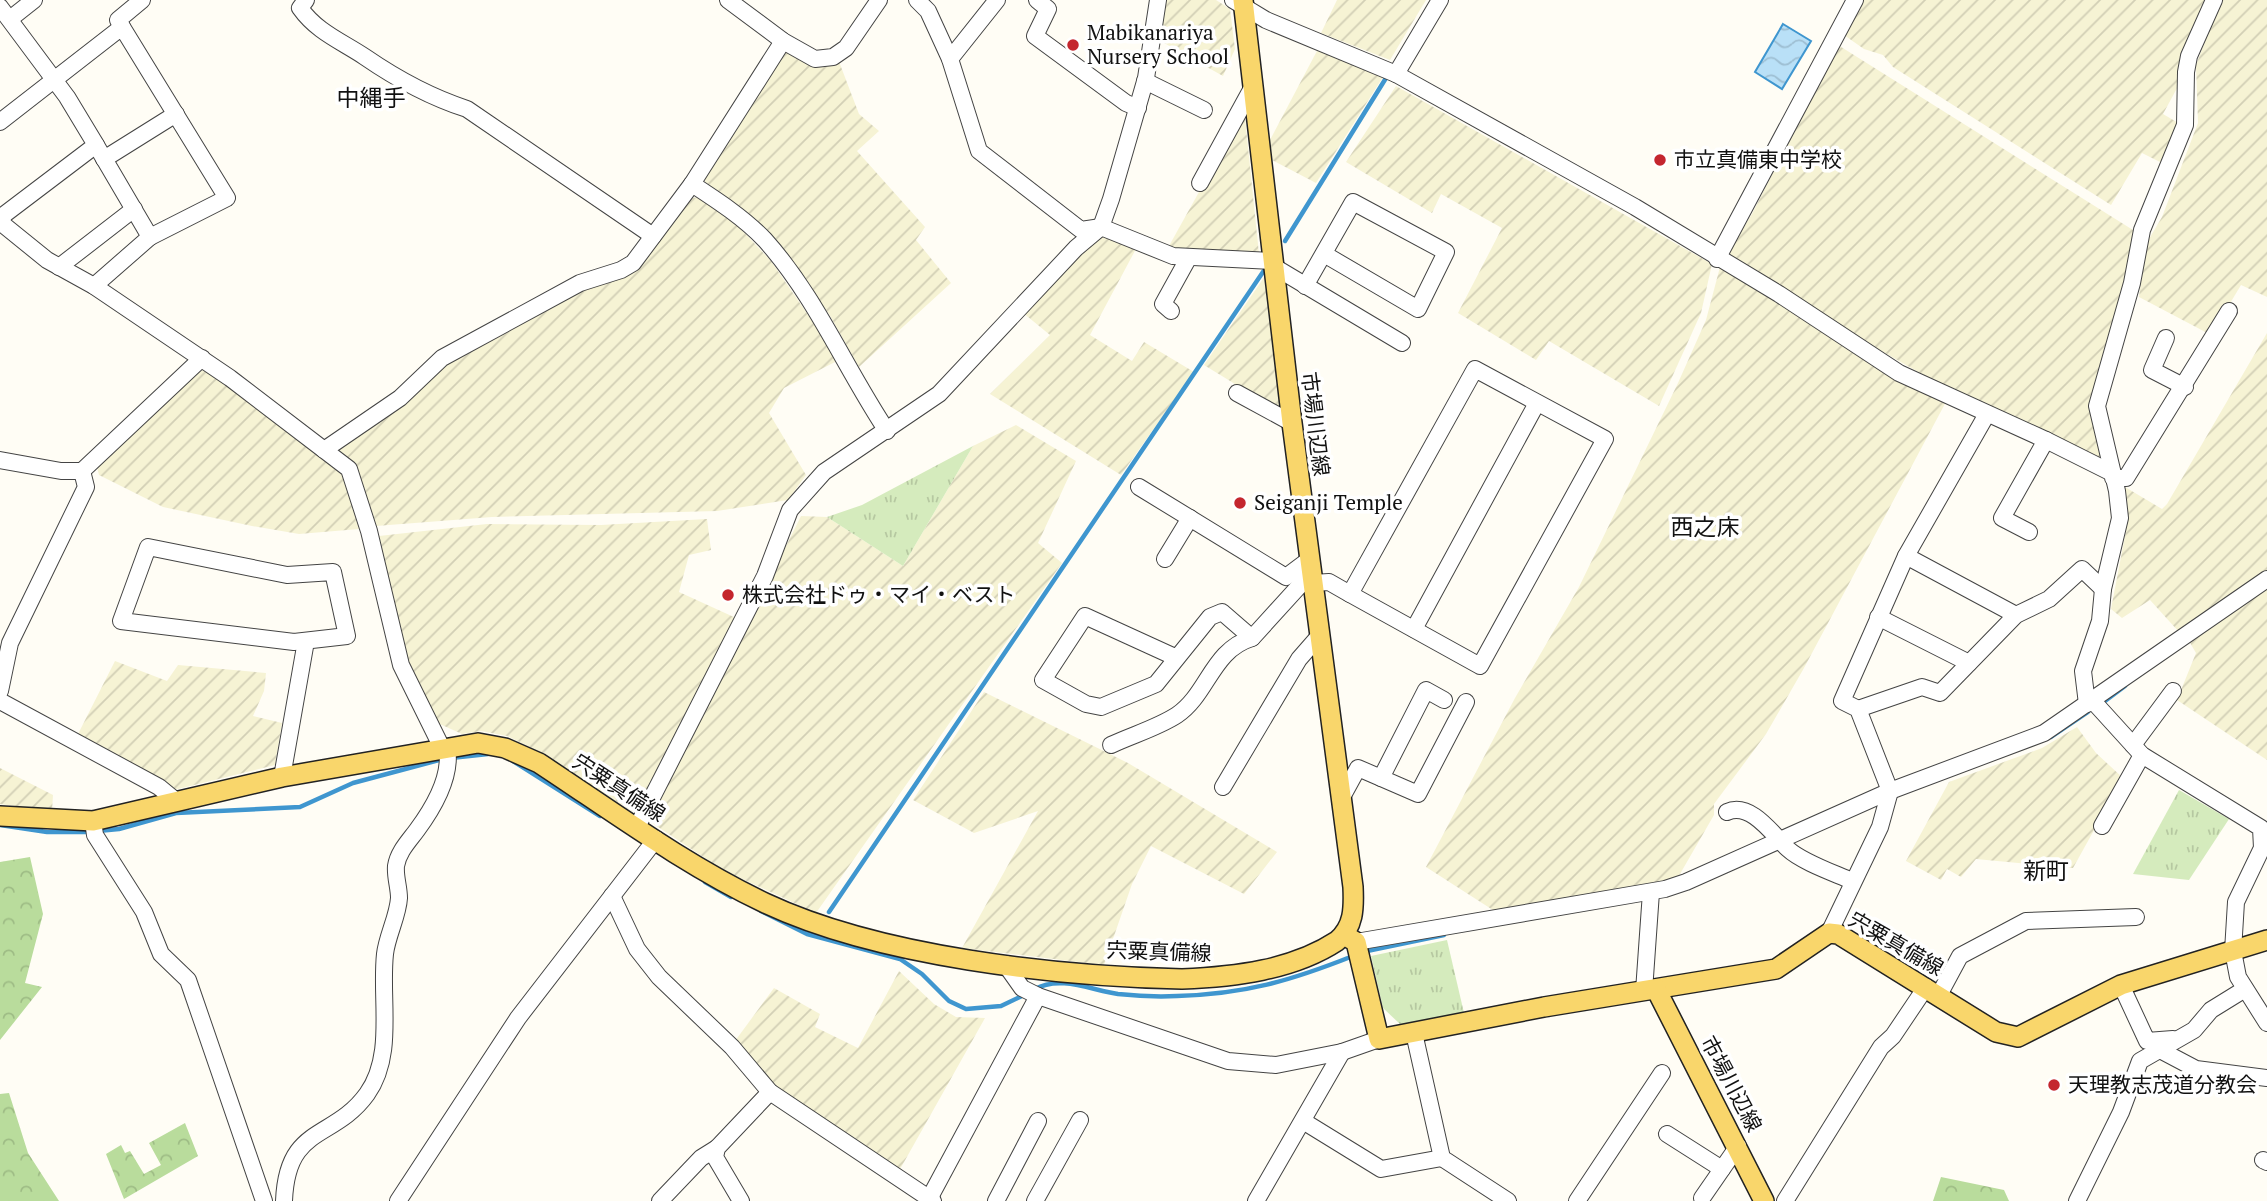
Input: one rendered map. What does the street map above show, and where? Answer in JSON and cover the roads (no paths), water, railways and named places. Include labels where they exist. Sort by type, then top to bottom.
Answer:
[{"type":"main road","name":"市場川辺線","points":[[1240,2],[1354,908],[1350,939]]},
{"type":"main road","name":"宍粟真備線","points":[[0,816],[94,828],[176,801],[282,778],[446,753],[478,743],[522,754],[637,827],[652,844],[735,887],[816,922],[874,940],[1005,964],[1152,978],[1215,978],[1301,959],[1350,939]]},
{"type":"main road","name":"宍粟真備線","points":[[1379,1039],[1776,970],[1829,933],[1838,934],[1996,1032],[2018,1037],[2121,985],[2267,940]]},
{"type":"main road","points":[[1350,939],[1379,1039]]},
{"type":"main road","name":"市場川辺線","points":[[1650,990],[1738,1146],[1764,1201]]},
{"type":"street","points":[[34,0],[5,13],[54,80],[150,237]]},
{"type":"street","points":[[94,286],[150,237],[227,198],[118,20],[142,0]]},
{"type":"street","points":[[727,0],[783,41],[815,59],[833,57],[846,48],[879,0]]},
{"type":"street","points":[[917,0],[928,11],[950,59],[979,151],[1081,230],[1101,227],[1172,256],[1273,263],[1306,286],[1402,343]]},
{"type":"street","points":[[950,59],[997,0]]},
{"type":"street","points":[[1037,0],[1048,9],[1035,36],[1126,103],[1138,108]]},
{"type":"street","points":[[637,827],[765,576],[790,510],[824,472],[939,394],[1076,248],[1101,227],[1145,81],[1158,0]]},
{"type":"street","points":[[1396,74],[1440,0]]},
{"type":"street","points":[[1717,259],[1855,0]]},
{"type":"street","points":[[2214,0],[2189,56],[2185,125],[2142,230],[2132,284],[2113,344],[2112,361],[2099,395],[2098,421],[2120,518],[2104,589],[2100,621],[2083,671],[2094,705],[2138,750],[2261,828],[2262,848],[2236,902],[2234,951],[2238,977],[2267,1023]]},
{"type":"street","points":[[1240,2],[1266,20],[1396,74],[1635,207],[1779,295],[1899,373],[2046,440],[2112,476],[2126,478],[2185,387],[2229,311]]},
{"type":"street","points":[[298,3],[321,32],[437,99],[467,109],[653,236]]},
{"type":"street","points":[[0,122],[122,27]]},
{"type":"street","points":[[324,450],[400,398],[442,358],[580,284],[633,263],[692,184],[783,41]]},
{"type":"street","points":[[1145,81],[1204,110]]},
{"type":"street","points":[[1200,183],[1252,88]]},
{"type":"street","points":[[104,159],[176,114]]},
{"type":"street","points":[[96,145],[5,214],[0,222],[59,267],[94,286],[202,358],[349,469],[369,531],[401,665],[446,753],[448,772],[429,814],[401,852],[396,866],[399,900],[385,952],[383,1059],[378,1078],[353,1108],[303,1143],[285,1180],[285,1201]]},
{"type":"street","points":[[692,184],[739,217],[764,239],[792,274],[820,315],[887,431]]},
{"type":"street","points":[[1306,286],[1353,202],[1446,252],[1418,309],[1324,254]]},
{"type":"street","points":[[59,267],[134,209]]},
{"type":"street","points":[[1171,311],[1163,304],[1189,257]]},
{"type":"street","points":[[2166,338],[2152,370],[2185,387]]},
{"type":"street","points":[[0,460],[61,471],[82,471],[202,358]]},
{"type":"street","points":[[1139,487],[1286,577],[1312,571],[1350,594],[1480,666],[1605,439],[1475,369],[1350,594]]},
{"type":"street","points":[[1237,393],[1292,423]]},
{"type":"street","points":[[1414,629],[1537,403]]},
{"type":"street","points":[[1829,933],[1880,827],[1888,797],[1858,709],[1842,701],[1906,556],[1987,414]]},
{"type":"street","points":[[2029,532],[2002,518],[2046,440]]},
{"type":"street","points":[[0,691],[10,643],[86,486],[82,471]]},
{"type":"street","points":[[1165,559],[1190,519]]},
{"type":"street","points":[[148,547],[287,575],[333,572],[347,636],[306,642],[294,642],[121,621],[148,547]]},
{"type":"street","points":[[1906,556],[2016,615]]},
{"type":"street","points":[[1858,709],[1922,687],[1940,693],[2016,615],[2049,599],[2082,569],[2104,589]]},
{"type":"street","points":[[1111,745],[1178,714],[1223,655],[1238,642],[1252,638],[1312,571]]},
{"type":"street","points":[[1350,939],[1651,896],[1784,844],[1888,797],[2044,733],[2094,705],[2267,579]]},
{"type":"street","points":[[1177,658],[1084,616],[1043,680],[1086,704],[1101,707],[1156,684],[1177,658],[1210,617],[1222,612],[1252,638]]},
{"type":"street","points":[[1878,617],[1969,663]]},
{"type":"street","points":[[1223,786],[1298,659],[1320,635]]},
{"type":"street","points":[[282,778],[306,642]]},
{"type":"street","points":[[1381,778],[1426,690],[1444,700]]},
{"type":"street","points":[[2102,826],[2138,750],[2173,691]]},
{"type":"street","points":[[0,701],[159,788],[176,801]]},
{"type":"street","points":[[1340,799],[1358,768],[1418,794],[1466,702]]},
{"type":"street","points":[[1727,812],[1742,811],[1784,844],[1852,881]]},
{"type":"street","points":[[94,828],[144,912],[161,954],[187,980],[264,1201]]},
{"type":"street","points":[[398,1201],[518,1018],[652,844]]},
{"type":"street","points":[[612,896],[637,949],[659,977],[732,1047],[770,1092],[931,1200],[1032,993]]},
{"type":"street","points":[[1650,990],[1651,896]]},
{"type":"street","points":[[1785,1201],[1881,1047],[1960,956],[2026,922],[2136,917]]},
{"type":"street","points":[[1005,964],[1032,993],[1228,1061],[1276,1065],[1342,1052],[1379,1039]]},
{"type":"street","points":[[2121,985],[2147,1041],[2183,1037]]},
{"type":"street","points":[[2085,1198],[2140,1061],[2194,1030],[2211,1010],[2245,989]]},
{"type":"street","points":[[1414,1033],[1441,1158]]},
{"type":"street","points":[[2160,1050],[2196,1069],[2267,1078]]},
{"type":"street","points":[[1256,1201],[1342,1052]]},
{"type":"street","points":[[1577,1201],[1662,1073]]},
{"type":"street","points":[[660,1201],[701,1158],[717,1148],[770,1092]]},
{"type":"street","points":[[1035,1201],[1080,1120]]},
{"type":"street","points":[[996,1201],[1038,1121]]},
{"type":"street","points":[[1303,1121],[1381,1169],[1441,1158],[1508,1201]]},
{"type":"street","points":[[1667,1134],[1722,1169]]},
{"type":"street","points":[[1702,1198],[1738,1146]]},
{"type":"street","points":[[717,1148],[715,1157],[719,1169],[741,1201]]},
{"type":"water","points":[[1783,24],[1811,41],[1782,89],[1755,72]]},
{"type":"waterway","points":[[1285,241],[1386,78]]},
{"type":"waterway","points":[[829,912],[1265,269]]},
{"type":"waterway","points":[[2101,704],[2125,686]]},
{"type":"waterway","points":[[2051,737],[2088,712]]},
{"type":"waterway","points":[[451,758],[488,754]]},
{"type":"waterway","points":[[98,831],[119,829],[176,813],[300,807],[353,783],[443,759]]},
{"type":"waterway","points":[[513,761],[600,816]]},
{"type":"waterway","points":[[0,825],[47,832],[90,832]]},
{"type":"waterway","points":[[705,882],[731,897]]},
{"type":"waterway","points":[[761,911],[807,934],[900,959],[922,974],[949,1001],[966,1009],[1001,1006],[1024,995]]},
{"type":"waterway","points":[[1367,951],[1444,935]]},
{"type":"waterway","points":[[1035,989],[1065,983],[1140,996],[1202,995],[1267,985],[1353,956]]},
{"type":"place","name":"Mabikanariya Nursery School","points":[[1073,45]]},
{"type":"place","name":"市立真備東中学校","points":[[1660,160]]},
{"type":"place","name":"Seiganji Temple","points":[[1240,503]]},
{"type":"place","name":"株式会社ドゥ・マイ・ベスト","points":[[728,595]]},
{"type":"place","name":"天理教志茂道分教会","points":[[2054,1085]]},
{"type":"district","name":"中縄手","points":[[371,98]]},
{"type":"district","name":"西之床","points":[[1705,527]]},
{"type":"district","name":"新町","points":[[2046,871]]}]
